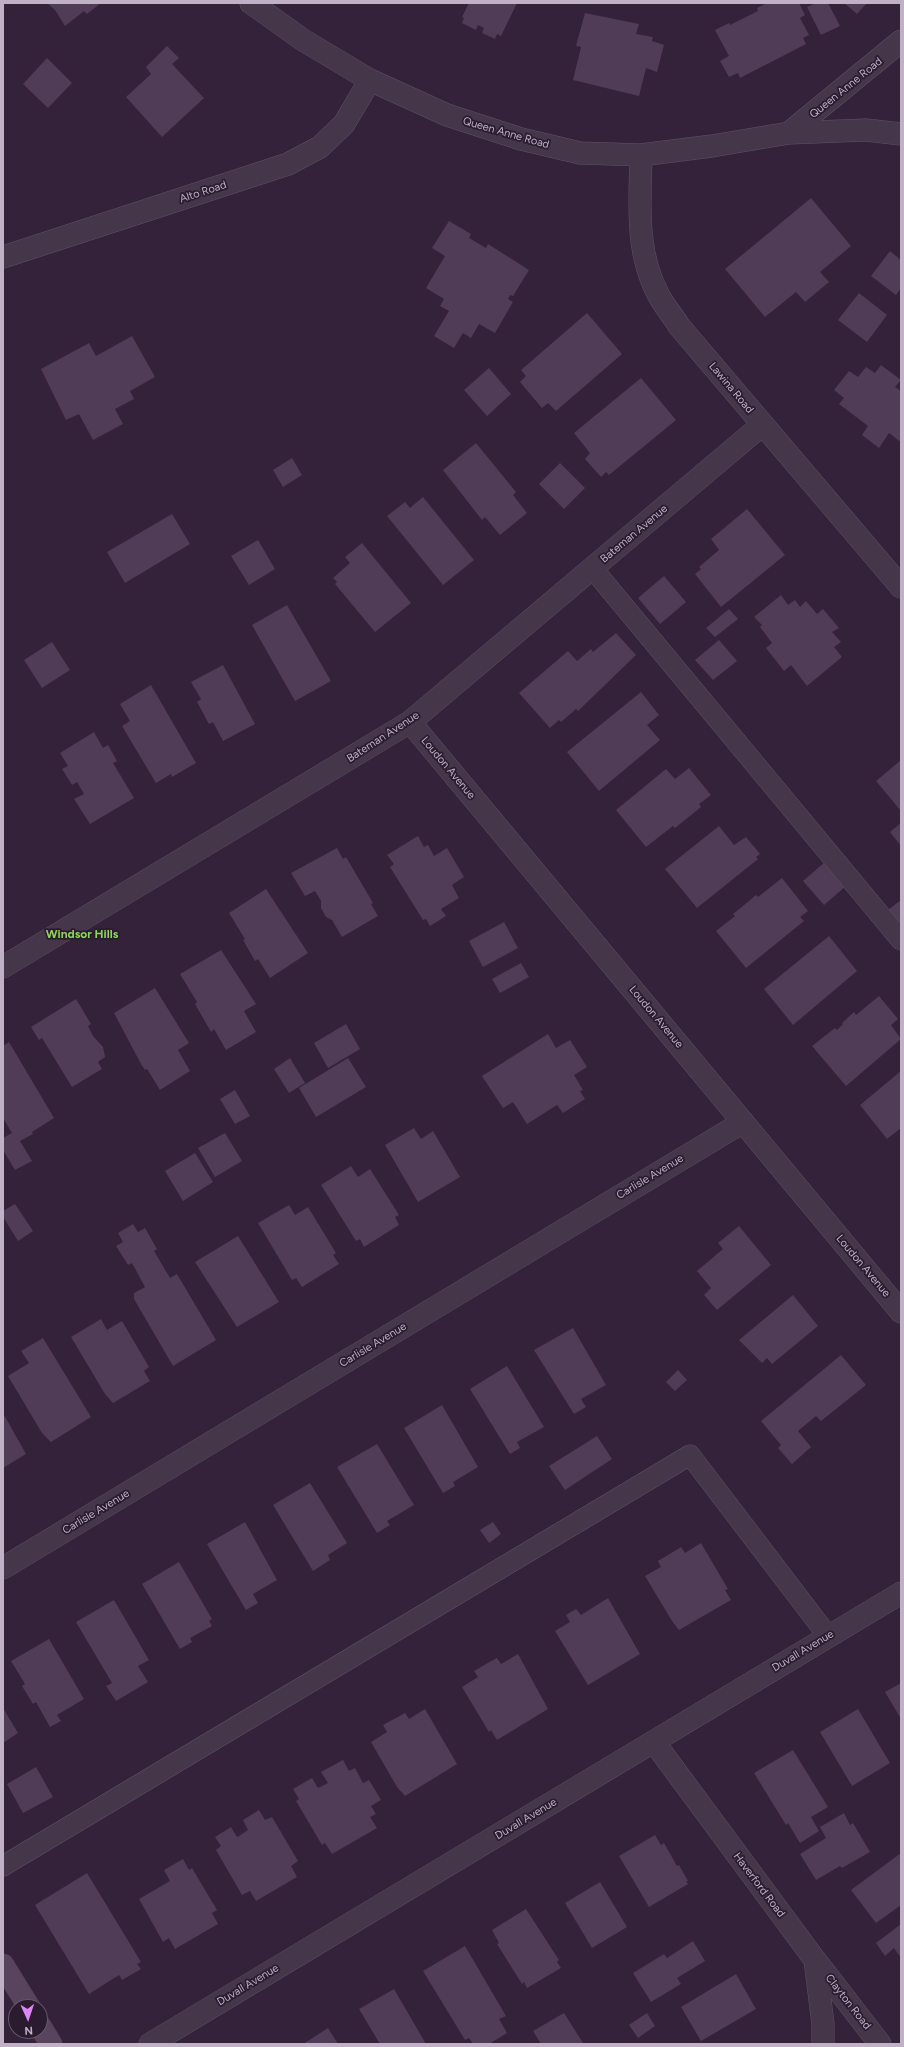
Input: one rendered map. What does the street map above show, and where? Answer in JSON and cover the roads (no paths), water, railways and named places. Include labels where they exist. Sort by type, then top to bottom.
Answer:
[{"type":"street","name":"Queen Anne Road","points":[[250,3],[303,40],[370,80],[447,115],[522,139],[580,153],[641,155],[712,146],[789,133],[866,130],[901,134]]},
{"type":"street","name":"Queen Anne Road","points":[[789,133],[901,41]]},
{"type":"street","name":"Alto Road","points":[[3,257],[288,164],[320,147],[344,124],[370,80]]},
{"type":"street","name":"Lawina Road","points":[[641,155],[639,214],[642,246],[659,296],[679,326],[762,425],[865,542],[901,587]]},
{"type":"street","name":"Bateman Avenue","points":[[3,967],[410,722],[762,425]]},
{"type":"street","name":"Loudon Avenue","points":[[410,722],[901,1312]]},
{"type":"street","name":"Carlisle Avenue","points":[[3,1568],[743,1122]]},
{"type":"street","name":"Duvall Avenue","points":[[150,2044],[901,1593]]},
{"type":"street","name":"Haverford Road","points":[[654,1742],[815,1960],[823,2024],[823,2044]]},
{"type":"street","name":"Clayton Road","points":[[815,1960],[880,2044]]},
{"type":"street","points":[[3,1965],[23,1999]]},
{"type":"lane","points":[[593,568],[901,940]]},
{"type":"lane","points":[[3,1866],[690,1455],[828,1636]]},
{"type":"district","name":"Windsor Hills","points":[[82,934]]}]
